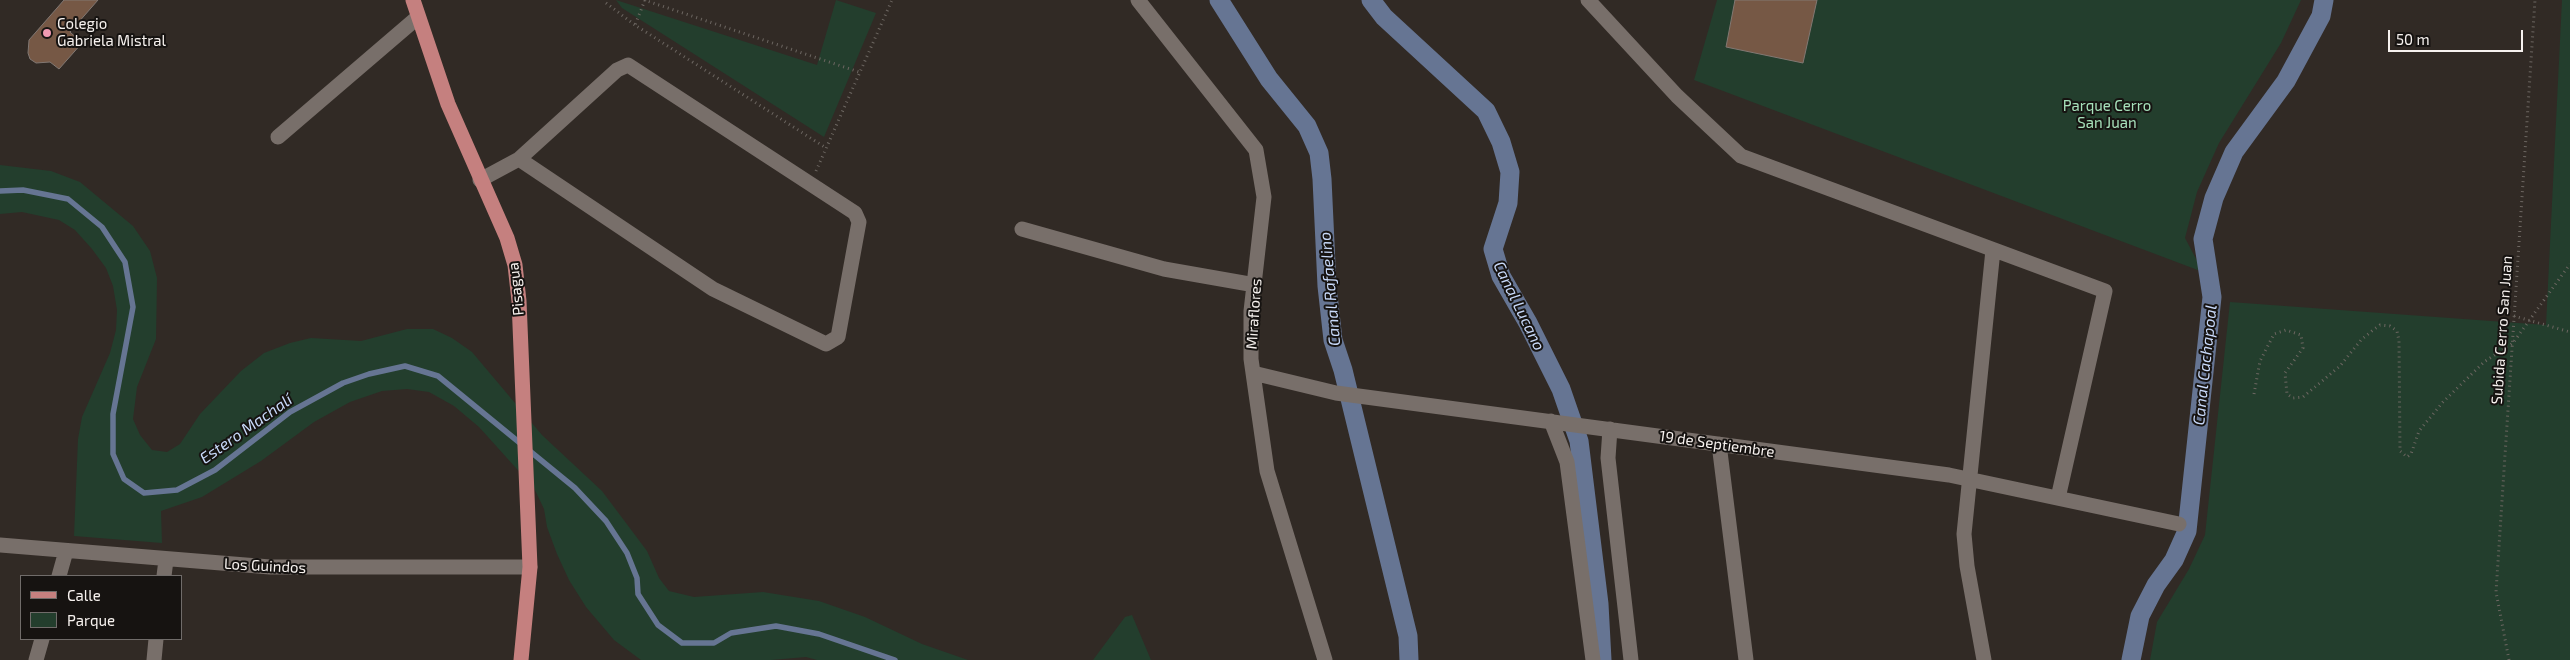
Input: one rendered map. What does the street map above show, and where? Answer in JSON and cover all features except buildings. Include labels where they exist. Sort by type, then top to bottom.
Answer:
[{"type":"main road","name":"Pisagua","points":[[413,0],[448,104],[507,238],[515,265],[519,301],[521,386],[530,567],[521,660]]},
{"type":"street","name":"Miraflores","points":[[1138,0],[1256,150],[1264,197],[1251,311],[1253,373],[1267,471],[1325,660]]},
{"type":"street","points":[[1588,0],[1677,96],[1741,156],[2105,291],[2058,498]]},
{"type":"street","points":[[278,137],[418,17]]},
{"type":"street","points":[[480,180],[519,159],[617,70],[628,65],[855,213],[859,222],[838,337],[826,344],[714,289],[519,159]]},
{"type":"street","points":[[1022,228],[1164,269],[1255,285]]},
{"type":"street","points":[[1984,660],[1967,566],[1964,534],[1993,250]]},
{"type":"street","name":"19 de Septiembre","points":[[1253,373],[1361,396],[1970,480],[2179,524]]},
{"type":"street","points":[[1556,422],[1567,462],[1593,660]]},
{"type":"street","points":[[1610,429],[1608,458],[1631,660]]},
{"type":"street","points":[[1719,444],[1746,660]]},
{"type":"street","name":"Los Guindos","points":[[0,545],[166,560],[311,569],[530,567]]},
{"type":"street","points":[[59,575],[66,550]]},
{"type":"street","points":[[164,575],[166,560]]},
{"type":"street","points":[[36,660],[42,640]]},
{"type":"street","points":[[154,660],[156,640]]},
{"type":"path","points":[[635,25],[645,0],[859,72]]},
{"type":"path","points":[[810,184],[892,0]]},
{"type":"path","name":"Subida Cerro San Juan","points":[[2509,660],[2496,592],[2535,0]]},
{"type":"path","points":[[606,3],[635,25],[826,148]]},
{"type":"path","points":[[2254,394],[2260,361],[2274,334],[2286,330],[2301,335],[2303,348],[2285,373],[2287,394],[2293,398],[2303,397],[2340,366],[2361,340],[2373,330],[2380,325],[2390,326],[2397,331],[2399,341],[2400,451],[2408,457],[2412,454],[2419,431],[2443,402],[2484,362],[2513,343],[2570,264]]},
{"type":"path","points":[[2514,316],[2570,332]]},
{"type":"green space","points":[[616,0],[817,65],[836,0],[876,13],[824,137],[622,8]]},
{"type":"green space","name":"Parque Cerro San Juan","points":[[1717,0],[2301,0],[2281,43],[2219,143],[2197,192],[2185,238],[2203,272],[1694,80]]},
{"type":"green space","points":[[2562,0],[2570,0],[2570,660],[2150,660],[2157,622],[2189,569],[2205,535],[2230,302],[2546,325]]},
{"type":"green space","points":[[0,165],[51,171],[80,182],[133,226],[150,251],[157,278],[156,339],[137,387],[133,419],[140,435],[152,450],[167,452],[180,444],[200,414],[241,371],[264,353],[290,343],[311,338],[361,341],[407,329],[433,329],[452,338],[472,352],[542,435],[602,491],[647,551],[659,578],[669,591],[694,597],[763,592],[819,601],[865,617],[922,644],[968,660],[817,660],[806,657],[771,660],[641,660],[614,640],[586,607],[569,580],[557,554],[547,527],[544,509],[534,488],[479,427],[454,406],[429,392],[407,389],[382,391],[350,402],[314,422],[261,461],[202,497],[161,511],[162,543],[74,536],[78,439],[82,417],[110,353],[116,330],[117,310],[113,286],[106,268],[75,230],[59,220],[22,212],[0,214]]},
{"type":"green space","points":[[1132,615],[1151,660],[1093,660],[1125,617]]},
{"type":"waterway","name":"Canal Rafaelino","points":[[1219,0],[1269,79],[1307,126],[1319,153],[1327,286],[1333,340],[1343,370],[1408,636],[1409,660]]},
{"type":"waterway","name":"Canal Lucano","points":[[1371,0],[1384,17],[1486,111],[1501,142],[1510,172],[1508,203],[1493,249],[1501,276],[1528,323],[1561,389],[1579,441],[1599,604],[1602,660]]},
{"type":"waterway","name":"Canal Cachapoal","points":[[2131,660],[2140,616],[2156,585],[2174,560],[2187,531],[2212,297],[2203,239],[2214,198],[2234,152],[2286,81],[2321,16],[2324,0]]},
{"type":"waterway","name":"Estero Machalí","points":[[0,191],[23,190],[68,199],[102,227],[125,262],[133,307],[113,414],[113,454],[124,479],[144,493],[177,490],[215,470],[290,412],[343,383],[369,374],[405,366],[438,376],[575,488],[606,521],[627,553],[637,578],[638,594],[658,625],[682,643],[714,643],[731,633],[776,626],[819,634],[895,660]]},
{"type":"place","name":"Colegio Gabriela Mistral","points":[[47,33]]}]
